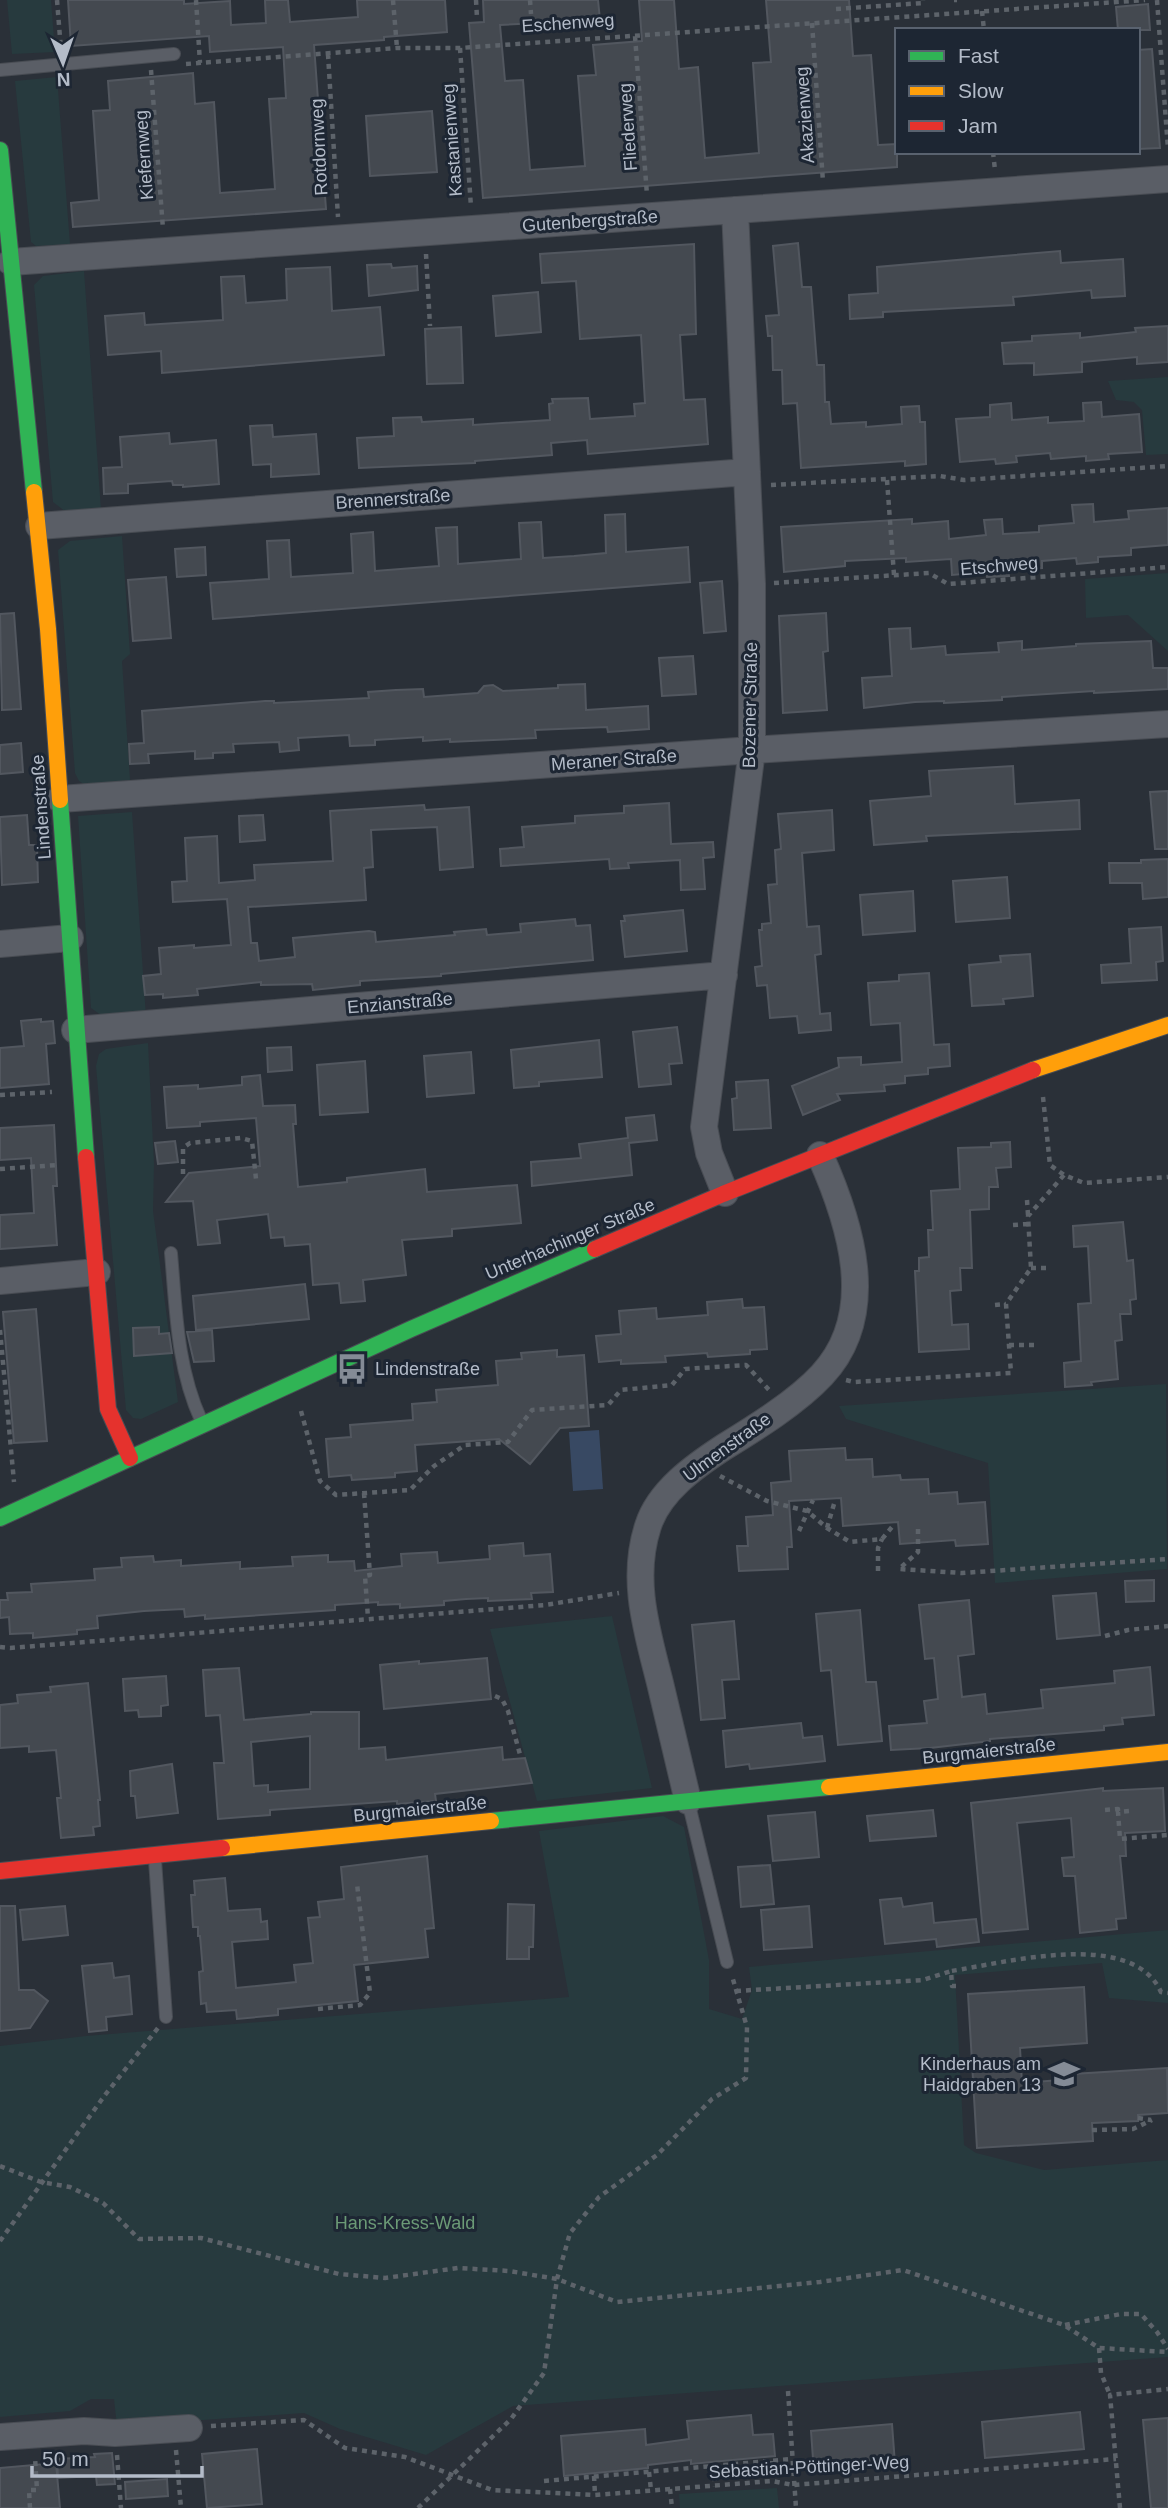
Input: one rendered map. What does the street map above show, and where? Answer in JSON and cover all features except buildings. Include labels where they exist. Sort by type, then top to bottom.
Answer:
[{"type":"street","name":"Lindenstraße","points":[[0,150],[11,262],[12,364],[38,526],[75,1030],[108,1409],[130,1458]]},
{"type":"street","name":"Gutenbergstraße","points":[[11,262],[1168,179]]},
{"type":"street","name":"Bozener Straße","points":[[725,1193],[709,1153],[704,1127],[752,750],[752,584],[735,210]]},
{"type":"street","name":"Brennerstraße","points":[[38,526],[748,479]]},
{"type":"street","name":"Meraner Straße","points":[[60,799],[752,750],[1168,724]]},
{"type":"street","points":[[0,944],[70,938]]},
{"type":"street","name":"Enzianstraße","points":[[75,1030],[724,975]]},
{"type":"street","name":"Unterhachinger Straße","points":[[0,1518],[287,1385],[725,1193],[1030,1072],[1119,1039],[1168,1025]]},
{"type":"street","name":"Ulmenstraße","points":[[688,1801],[643,1614],[639,1559],[648,1523],[668,1492],[697,1464],[756,1426],[823,1375],[840,1348],[855,1301],[855,1261],[843,1214],[820,1155]]},
{"type":"street","points":[[0,1281],[97,1272]]},
{"type":"street","name":"Burgmaierstraße","points":[[0,1871],[1168,1752]]},
{"type":"street","points":[[0,2437],[182,2428]]},
{"type":"lane","points":[[0,70],[174,54]]},
{"type":"lane","points":[[171,1253],[181,1361],[192,1401],[203,1424]]},
{"type":"lane","points":[[688,1801],[727,1962]]},
{"type":"lane","points":[[155,1856],[166,2017]]},
{"type":"path","points":[[57,0],[62,64]]},
{"type":"path","points":[[196,0],[200,62]]},
{"type":"path","points":[[393,0],[397,48]]},
{"type":"path","points":[[476,0],[477,18]]},
{"type":"path","points":[[530,0],[531,14]]},
{"type":"path","points":[[836,9],[923,3],[923,0]]},
{"type":"path","name":"Eschenweg","points":[[174,54],[178,64],[397,48],[460,48],[1145,0]]},
{"type":"path","points":[[1157,0],[1168,149]]},
{"type":"path","points":[[890,5],[891,18]]},
{"type":"path","points":[[860,8],[861,20]]},
{"type":"path","points":[[982,11],[984,28]]},
{"type":"path","name":"Akazienweg","points":[[812,23],[825,204]]},
{"type":"path","name":"Fliederweg","points":[[635,36],[649,216]]},
{"type":"path","name":"Kastanienweg","points":[[460,48],[473,229]]},
{"type":"path","name":"Rotdornweg","points":[[328,54],[339,239]]},
{"type":"path","name":"Kiefernweg","points":[[150,56],[165,251]]},
{"type":"path","points":[[425,248],[430,326]]},
{"type":"path","points":[[748,479],[887,480],[940,476],[964,480],[1168,466]]},
{"type":"path","points":[[887,480],[894,575]]},
{"type":"path","name":"Etschweg","points":[[752,584],[929,573],[948,584],[1168,567]]},
{"type":"path","points":[[0,1095],[80,1090]]},
{"type":"path","points":[[1043,1098],[1050,1165],[1064,1175],[1084,1183],[1168,1177]]},
{"type":"path","points":[[183,1174],[183,1148],[190,1143],[241,1138],[252,1141],[256,1179]]},
{"type":"path","points":[[0,1169],[86,1163]]},
{"type":"path","points":[[1028,1216],[1064,1175]]},
{"type":"path","points":[[823,1375],[854,1382],[1011,1373],[1006,1304],[1031,1268],[1027,1199]]},
{"type":"path","points":[[1013,1225],[1028,1224]]},
{"type":"path","points":[[1031,1268],[1048,1268]]},
{"type":"path","points":[[995,1305],[1006,1304]]},
{"type":"path","points":[[0,1330],[14,1483]]},
{"type":"path","points":[[1009,1345],[1035,1345]]},
{"type":"path","points":[[287,1385],[301,1410],[320,1481],[335,1495],[410,1490],[434,1466],[466,1445],[508,1442],[532,1410],[608,1405],[621,1390],[671,1385],[685,1369],[746,1365],[770,1391]]},
{"type":"path","points":[[697,1464],[767,1501],[807,1511],[850,1542],[882,1539]]},
{"type":"path","points":[[364,1493],[370,1575],[365,1576],[368,1618]]},
{"type":"path","points":[[799,1531],[813,1500]]},
{"type":"path","points":[[827,1528],[834,1504]]},
{"type":"path","points":[[878,1571],[878,1548],[892,1527]]},
{"type":"path","points":[[918,1530],[918,1552],[900,1569],[962,1573],[1168,1559]]},
{"type":"path","points":[[0,1647],[545,1605],[640,1589]]},
{"type":"path","points":[[1105,1636],[1128,1630],[1168,1626]]},
{"type":"path","points":[[495,1696],[502,1699],[508,1712],[521,1758]]},
{"type":"path","points":[[1105,1810],[1118,1809],[1120,1839],[1168,1835]]},
{"type":"path","points":[[1118,1812],[1129,1811]]},
{"type":"path","points":[[318,2009],[360,2005],[370,1993],[357,1884]]},
{"type":"path","points":[[418,2508],[511,2419],[544,2373],[557,2279],[569,2233],[599,2197],[657,2155],[712,2099],[746,2078],[747,2027],[736,1991],[923,1980],[951,1971],[1059,1955],[1101,1954],[1134,1965],[1155,1979],[1161,1992],[1168,1993]]},
{"type":"path","points":[[951,1971],[952,1986],[956,1986]]},
{"type":"path","points":[[0,2241],[41,2182],[166,2017]]},
{"type":"path","points":[[1092,2130],[1133,2129],[1152,2120],[1138,2118]]},
{"type":"path","points":[[0,2166],[41,2182],[70,2187],[103,2203],[139,2239],[201,2238],[339,2274],[386,2278],[458,2268],[509,2271],[557,2279],[617,2302],[903,2270],[1064,2325],[1099,2348],[1168,2351]]},
{"type":"path","points":[[1064,2325],[1086,2319],[1140,2314],[1157,2332],[1168,2351]]},
{"type":"path","points":[[1099,2348],[1101,2373],[1110,2395],[1120,2508]]},
{"type":"path","points":[[1110,2395],[1168,2389]]},
{"type":"path","points":[[788,2391],[796,2508]]},
{"type":"path","name":"Sebastian-Pöttinger-Weg","points":[[182,2428],[304,2420],[345,2448],[405,2457],[492,2490],[533,2494],[595,2495],[772,2481],[793,2485],[1116,2459]]},
{"type":"path","points":[[181,2508],[182,2428]]},
{"type":"path","points":[[115,2433],[121,2508]]},
{"type":"path","points":[[30,2508],[29,2490],[37,2490],[34,2435]]},
{"type":"path","points":[[544,2481],[792,2459]]},
{"type":"path","points":[[772,2462],[772,2481]]},
{"type":"path","points":[[713,2466],[715,2486]]},
{"type":"path","points":[[649,2472],[651,2490]]},
{"type":"path","points":[[594,2476],[595,2495]]},
{"type":"path","points":[[670,2489],[672,2508]]},
{"type":"green space","points":[[7,0],[51,0],[55,52],[12,54]]},
{"type":"green space","points":[[57,77],[70,244],[36,246],[31,242],[15,81]]},
{"type":"green space","points":[[84,271],[101,510],[66,512],[53,502],[34,285],[43,276]]},
{"type":"green space","points":[[1168,377],[1168,454],[1146,455],[1142,410],[1134,402],[1116,400],[1108,381]]},
{"type":"green space","points":[[122,536],[130,654],[122,661],[130,780],[85,785],[75,773],[58,550],[70,541]]},
{"type":"green space","points":[[1168,573],[1168,651],[1128,615],[1086,618],[1085,579]]},
{"type":"green space","points":[[132,812],[146,1017],[108,1020],[91,1008],[78,816]]},
{"type":"green space","points":[[148,1043],[154,1164],[153,1211],[178,1402],[141,1419],[133,1418],[126,1410],[96,1066],[99,1054],[106,1049]]},
{"type":"green space","points":[[1166,1384],[1167,1569],[995,1583],[988,1463],[846,1419],[839,1406]]},
{"type":"green space","points":[[612,1616],[652,1788],[537,1801],[490,1629]]},
{"type":"green space","name":"Hans-Kress-Wald","points":[[663,1816],[684,1827],[709,1960],[709,2009],[742,2019],[752,1990],[749,1967],[1168,1930],[1168,2003],[1109,1998],[1102,1963],[955,1975],[964,2145],[976,2153],[1044,2170],[1168,2160],[1168,2357],[513,2406],[426,2455],[340,2429],[304,2413],[117,2426],[114,2399],[91,2399],[70,2411],[0,2417],[0,2046],[86,2036],[569,1997],[539,1831]]},
{"type":"green space","points":[[777,2488],[779,2508],[680,2508],[679,2494]]},
{"type":"water","points":[[599,1430],[603,1489],[573,1491],[569,1432]]},
{"type":"traffic: fast","points":[[0,150],[34,492]]},
{"type":"traffic: fast","points":[[60,800],[86,1157]]},
{"type":"traffic: fast","points":[[0,1518],[411,1329],[595,1249]]},
{"type":"traffic: fast","points":[[491,1821],[829,1787]]},
{"type":"traffic: slow","points":[[34,492],[48,629],[60,800]]},
{"type":"traffic: slow","points":[[1033,1070],[1168,1025]]},
{"type":"traffic: slow","points":[[829,1787],[1168,1752]]},
{"type":"traffic: slow","points":[[222,1848],[491,1821]]},
{"type":"traffic: jam","points":[[595,1249],[723,1194],[1033,1070]]},
{"type":"traffic: jam","points":[[86,1157],[108,1409],[130,1458]]},
{"type":"traffic: jam","points":[[0,1871],[222,1848]]},
{"type":"place","name":"Lindenstraße","points":[[352,1369]]},
{"type":"place","name":"Kinderhaus am Haidgraben 13","points":[[1064,2074]]}]
